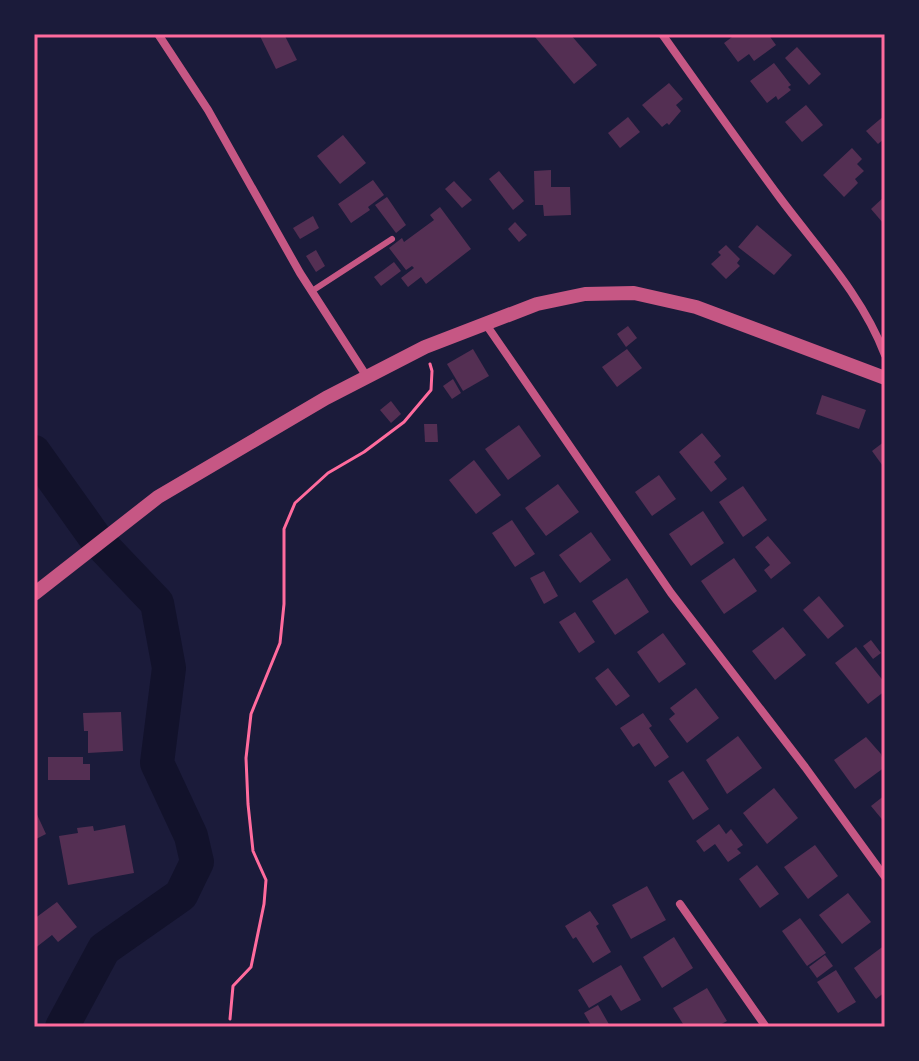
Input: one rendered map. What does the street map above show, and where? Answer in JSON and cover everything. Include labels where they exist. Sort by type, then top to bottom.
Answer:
[{"type":"street","points":[[158,34],[208,110],[312,291],[367,377]]},
{"type":"street","points":[[662,34],[781,200],[837,270],[874,325],[885,355]]},
{"type":"street","points":[[34,594],[158,497],[326,398],[425,347],[537,304],[585,294],[634,293],[696,307],[885,378]]},
{"type":"street","points":[[485,323],[671,593],[885,877]]},
{"type":"street","points":[[680,904],[766,1027]]},
{"type":"lane","points":[[312,291],[392,239]]},
{"type":"path","points":[[230,1019],[233,986],[251,967],[264,904],[266,880],[253,851],[246,758],[251,714],[280,643],[284,604],[284,529],[295,503],[328,473],[364,452],[404,422],[431,390],[432,371],[425,347]]},
{"type":"building","points":[[259,34],[284,34],[297,60],[276,69]]},
{"type":"building","points":[[539,34],[570,34],[597,65],[574,84],[535,37]]},
{"type":"building","points":[[736,34],[768,34],[776,45],[754,61],[749,54],[738,62],[724,43]]},
{"type":"building","points":[[797,47],[821,74],[809,85],[785,58]]},
{"type":"building","points":[[774,63],[791,85],[788,87],[791,90],[778,100],[776,96],[767,103],[750,81]]},
{"type":"building","points":[[669,83],[683,99],[676,105],[681,111],[669,125],[667,123],[662,127],[642,105]]},
{"type":"building","points":[[806,105],[823,125],[802,142],[785,122]]},
{"type":"building","points":[[885,115],[885,138],[878,144],[866,131]]},
{"type":"building","points":[[628,117],[640,132],[620,148],[608,133]]},
{"type":"building","points":[[343,135],[366,163],[340,184],[317,156]]},
{"type":"building","points":[[852,148],[862,159],[857,164],[864,171],[855,179],[858,183],[844,197],[823,175]]},
{"type":"building","points":[[551,170],[551,187],[570,187],[571,215],[544,216],[543,205],[535,205],[534,171]]},
{"type":"building","points":[[499,171],[524,201],[513,210],[489,179]]},
{"type":"building","points":[[373,180],[384,195],[351,223],[338,204]]},
{"type":"building","points":[[454,181],[472,200],[462,208],[445,189]]},
{"type":"building","points":[[885,196],[885,221],[883,223],[871,209]]},
{"type":"building","points":[[387,197],[406,225],[396,233],[375,205]]},
{"type":"building","points":[[440,207],[471,249],[426,284],[421,277],[408,287],[401,278],[414,268],[412,266],[406,270],[389,248],[402,238],[404,242],[434,220],[430,215]]},
{"type":"building","points":[[313,216],[319,228],[300,239],[293,228]]},
{"type":"building","points":[[515,222],[527,235],[519,242],[508,229]]},
{"type":"building","points":[[757,225],[792,255],[774,275],[738,247]]},
{"type":"building","points":[[726,245],[740,259],[737,263],[740,266],[726,279],[711,264]]},
{"type":"building","points":[[316,250],[325,266],[316,272],[306,256]]},
{"type":"building","points":[[394,262],[401,271],[381,286],[374,277]]},
{"type":"building","points":[[628,326],[637,338],[626,347],[617,334]]},
{"type":"building","points":[[473,349],[489,376],[463,391],[447,364]]},
{"type":"building","points":[[627,349],[642,368],[617,387],[602,367]]},
{"type":"building","points":[[453,379],[461,393],[452,399],[443,386]]},
{"type":"building","points":[[822,395],[866,410],[859,429],[816,414]]},
{"type":"building","points":[[391,401],[401,414],[391,423],[380,410]]},
{"type":"building","points":[[424,424],[437,424],[438,442],[425,442]]},
{"type":"building","points":[[519,425],[541,456],[508,480],[485,449]]},
{"type":"building","points":[[702,433],[721,456],[714,462],[727,479],[711,492],[679,452]]},
{"type":"building","points":[[885,441],[885,469],[872,451]]},
{"type":"building","points":[[474,460],[501,495],[476,514],[449,480]]},
{"type":"building","points":[[659,475],[676,499],[652,516],[635,492]]},
{"type":"building","points":[[558,484],[579,512],[546,536],[525,508]]},
{"type":"building","points":[[743,486],[767,520],[743,537],[719,502]]},
{"type":"building","points":[[703,511],[724,543],[691,566],[669,534]]},
{"type":"building","points":[[512,520],[535,554],[515,567],[492,533]]},
{"type":"building","points":[[591,532],[611,560],[580,583],[559,555]]},
{"type":"building","points":[[768,536],[791,563],[771,579],[764,570],[770,565],[755,547]]},
{"type":"building","points":[[734,558],[757,591],[724,614],[701,581]]},
{"type":"building","points":[[544,571],[558,596],[544,604],[530,578]]},
{"type":"building","points":[[627,578],[649,612],[615,635],[592,601]]},
{"type":"building","points":[[819,596],[844,626],[828,639],[803,610]]},
{"type":"building","points":[[575,612],[595,642],[579,653],[559,622]]},
{"type":"building","points":[[783,627],[806,655],[775,680],[752,651]]},
{"type":"building","points":[[663,633],[686,664],[659,683],[637,652]]},
{"type":"building","points":[[871,640],[881,653],[873,659],[863,646]]},
{"type":"building","points":[[856,647],[885,683],[885,691],[868,704],[835,663]]},
{"type":"building","points":[[608,668],[630,696],[616,706],[595,678]]},
{"type":"building","points":[[696,688],[719,718],[687,743],[669,719],[675,714],[670,708]]},
{"type":"building","points":[[121,712],[123,751],[88,753],[88,731],[84,731],[83,713]]},
{"type":"building","points":[[643,713],[652,726],[649,728],[669,757],[655,767],[639,743],[633,747],[620,728]]},
{"type":"building","points":[[738,736],[762,768],[727,794],[706,760]]},
{"type":"building","points":[[866,737],[881,754],[885,767],[855,789],[834,760]]},
{"type":"building","points":[[48,757],[83,757],[83,764],[90,764],[90,780],[48,780]]},
{"type":"building","points":[[683,771],[709,809],[693,820],[668,781]]},
{"type":"building","points":[[774,788],[798,818],[767,844],[743,813]]},
{"type":"building","points":[[885,795],[885,823],[871,806]]},
{"type":"building","points":[[34,808],[46,834],[34,840]]},
{"type":"building","points":[[719,824],[726,834],[731,829],[743,845],[737,849],[741,853],[728,862],[715,844],[704,852],[696,841]]},
{"type":"building","points":[[125,825],[134,873],[68,885],[59,836],[78,833],[77,828],[93,826],[94,831]]},
{"type":"building","points":[[815,845],[838,876],[808,899],[784,867]]},
{"type":"building","points":[[757,865],[779,894],[760,908],[739,879]]},
{"type":"building","points":[[647,886],[666,920],[631,939],[612,905]]},
{"type":"building","points":[[848,893],[871,922],[842,944],[819,915]]},
{"type":"building","points":[[57,902],[77,927],[58,942],[52,935],[34,949],[34,919]]},
{"type":"building","points":[[590,911],[611,952],[593,963],[565,926]]},
{"type":"building","points":[[800,918],[826,953],[807,966],[782,931]]},
{"type":"building","points":[[674,937],[693,968],[662,988],[643,957]]},
{"type":"building","points":[[885,945],[885,992],[876,999],[854,968]]},
{"type":"building","points":[[825,955],[833,966],[817,978],[809,967]]},
{"type":"building","points":[[621,965],[641,1000],[621,1011],[611,995],[589,1008],[578,990]]},
{"type":"building","points":[[836,970],[856,1002],[838,1013],[817,982]]},
{"type":"building","points":[[707,988],[727,1021],[716,1027],[685,1027],[673,1008]]},
{"type":"building","points":[[598,1005],[610,1026],[592,1027],[584,1013]]},
{"type":"waterway","points":[[34,452],[96,539],[157,603],[169,668],[157,763],[191,836],[197,862],[181,895],[104,949],[62,1027]]}]
